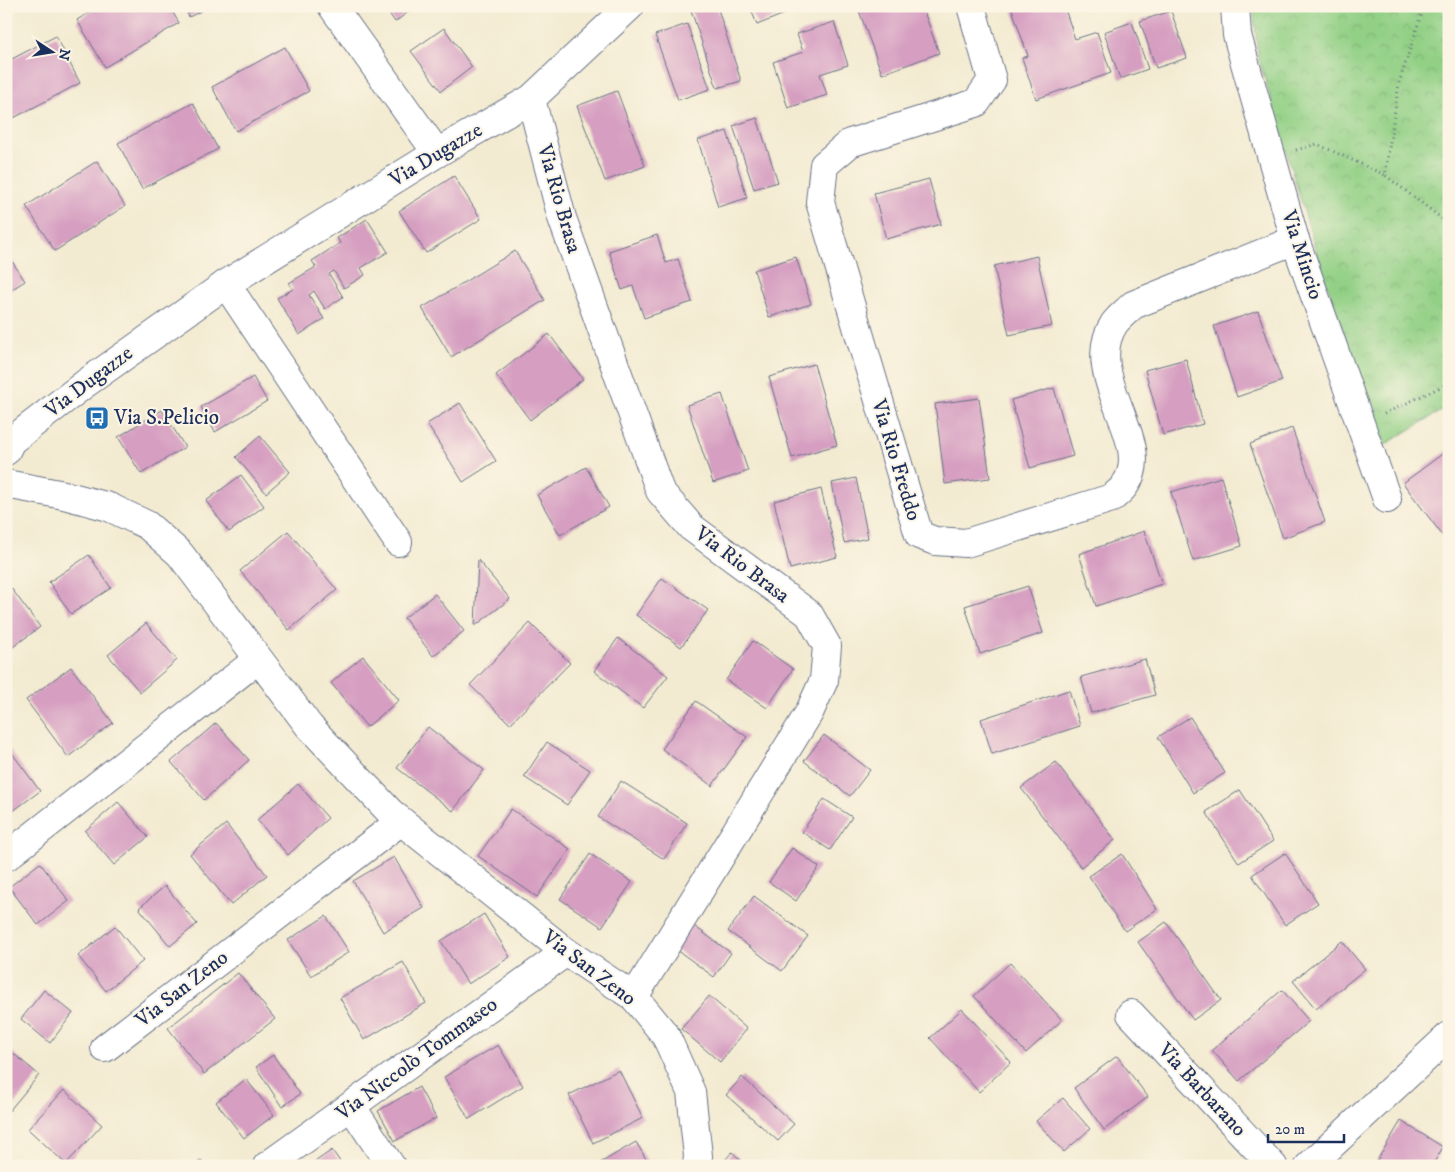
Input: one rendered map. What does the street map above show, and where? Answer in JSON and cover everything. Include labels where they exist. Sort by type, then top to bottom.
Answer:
[{"type":"street","points":[[332,6],[437,153]]},
{"type":"street","name":"Via Dugazze","points":[[6,451],[11,441],[86,383],[226,284],[437,153],[531,99],[630,6]]},
{"type":"street","name":"Via Rio Freddo","points":[[971,6],[992,80],[976,103],[850,143],[824,165],[820,202],[919,535],[935,541],[966,543],[1112,498],[1126,484],[1132,467],[1131,441],[1104,366],[1107,341],[1115,323],[1133,305],[1295,240]]},
{"type":"street","name":"Via Mincio","points":[[1235,6],[1237,35],[1295,240],[1387,499]]},
{"type":"street","name":"Via Rio Brasa","points":[[531,99],[562,218],[660,491],[691,527],[809,614],[827,646],[824,680],[809,713],[634,997]]},
{"type":"street","points":[[226,284],[398,542]]},
{"type":"street","name":"Via San Zeno","points":[[6,484],[64,495],[109,507],[147,525],[180,554],[257,660],[309,726],[401,821],[566,952],[634,997],[666,1036],[691,1092],[697,1166]]},
{"type":"street","points":[[6,857],[257,660]]},
{"type":"street","name":"Via San Zeno","points":[[106,1048],[401,821]]},
{"type":"street","name":"Via Niccolò Tommaseo","points":[[267,1166],[566,952]]},
{"type":"street","name":"Via Barbarano","points":[[1131,1014],[1273,1166]]},
{"type":"street","points":[[1309,1166],[1449,1036]]},
{"type":"street","points":[[351,1106],[391,1166]]},
{"type":"path","points":[[1385,175],[1399,83],[1424,6]]},
{"type":"path","points":[[1272,156],[1317,144],[1385,175],[1449,224]]},
{"type":"path","points":[[1360,424],[1449,383]]},
{"type":"green space","points":[[1253,6],[1449,6],[1449,406],[1383,446],[1318,258],[1258,56]]},
{"type":"building","points":[[100,6],[169,6],[179,23],[105,67],[77,20]]},
{"type":"building","points":[[184,6],[211,6],[189,17]]},
{"type":"building","points":[[384,6],[416,6],[395,22]]},
{"type":"building","points":[[717,6],[741,81],[717,88],[690,7]]},
{"type":"building","points":[[750,6],[804,6],[757,25]]},
{"type":"building","points":[[862,6],[922,6],[939,53],[882,74],[858,8]]},
{"type":"building","points":[[1011,6],[1064,6],[1075,39],[1097,32],[1111,73],[1036,99],[1022,58],[1028,56]]},
{"type":"building","points":[[1171,11],[1187,58],[1156,68],[1140,21]]},
{"type":"building","points":[[834,22],[848,65],[820,74],[827,95],[788,108],[773,62],[803,52],[797,34]]},
{"type":"building","points":[[1132,22],[1148,69],[1120,79],[1104,32]]},
{"type":"building","points":[[687,24],[710,89],[678,100],[655,35]]},
{"type":"building","points":[[444,28],[472,67],[441,91],[411,51]]},
{"type":"building","points":[[56,36],[80,83],[6,122],[6,62]]},
{"type":"building","points":[[285,47],[309,91],[236,131],[212,87]]},
{"type":"building","points":[[617,91],[645,166],[605,181],[577,106]]},
{"type":"building","points":[[193,103],[218,149],[142,189],[118,143]]},
{"type":"building","points":[[757,118],[778,182],[754,189],[733,126]]},
{"type":"building","points":[[727,131],[747,198],[718,207],[698,140]]},
{"type":"building","points":[[97,161],[125,206],[55,251],[26,206]]},
{"type":"building","points":[[454,176],[481,219],[426,253],[399,211]]},
{"type":"building","points":[[929,179],[941,224],[886,239],[874,193]]},
{"type":"building","points":[[367,219],[388,252],[361,268],[365,275],[344,288],[334,271],[329,274],[343,297],[325,309],[314,291],[309,295],[324,319],[299,335],[277,298],[293,289],[289,283],[316,267],[312,261],[340,243],[337,238]]},
{"type":"building","points":[[657,235],[666,263],[678,259],[692,302],[644,318],[633,286],[622,290],[609,251]]},
{"type":"building","points":[[515,251],[545,300],[451,357],[422,308]]},
{"type":"building","points":[[6,252],[25,281],[6,293]]},
{"type":"building","points":[[1037,256],[1052,326],[1009,335],[994,266]]},
{"type":"building","points":[[796,257],[811,304],[769,317],[754,270]]},
{"type":"building","points":[[1258,311],[1282,381],[1237,397],[1214,326]]},
{"type":"building","points":[[549,334],[583,379],[530,420],[496,375]]},
{"type":"building","points":[[1186,359],[1203,424],[1163,435],[1145,370]]},
{"type":"building","points":[[814,364],[837,445],[792,458],[769,377]]},
{"type":"building","points":[[253,377],[267,401],[215,432],[201,407]]},
{"type":"building","points":[[1054,388],[1073,456],[1030,468],[1011,400]]},
{"type":"building","points":[[722,394],[748,471],[713,483],[687,405]]},
{"type":"building","points":[[979,398],[990,478],[945,484],[935,404]]},
{"type":"building","points":[[460,403],[496,461],[463,482],[427,424]]},
{"type":"building","points":[[162,410],[185,447],[141,474],[118,437]]},
{"type":"building","points":[[1292,428],[1325,522],[1283,538],[1250,444]]},
{"type":"building","points":[[260,436],[290,472],[266,493],[236,457]]},
{"type":"building","points":[[1449,449],[1449,544],[1403,483]]},
{"type":"building","points":[[586,467],[609,507],[560,535],[537,495]]},
{"type":"building","points":[[241,475],[264,506],[229,532],[206,501]]},
{"type":"building","points":[[1221,477],[1242,546],[1193,561],[1171,492]]},
{"type":"building","points":[[856,478],[868,538],[844,543],[832,483]]},
{"type":"building","points":[[821,489],[837,557],[790,569],[774,501]]},
{"type":"building","points":[[288,531],[337,590],[289,630],[240,571]]},
{"type":"building","points":[[1144,531],[1162,584],[1096,606],[1079,554]]},
{"type":"building","points":[[89,555],[111,588],[71,614],[49,582]]},
{"type":"building","points":[[478,560],[510,599],[475,626]]},
{"type":"building","points":[[662,578],[708,610],[681,647],[636,615]]},
{"type":"building","points":[[1028,586],[1043,633],[980,654],[965,606]]},
{"type":"building","points":[[11,588],[40,627],[6,652],[6,591]]},
{"type":"building","points":[[435,594],[464,631],[433,656],[404,618]]},
{"type":"building","points":[[146,623],[177,660],[140,692],[108,655]]},
{"type":"building","points":[[530,623],[570,663],[510,724],[470,685]]},
{"type":"building","points":[[618,638],[668,676],[643,708],[594,671]]},
{"type":"building","points":[[753,641],[793,669],[767,708],[726,680]]},
{"type":"building","points":[[363,656],[399,700],[367,727],[331,683]]},
{"type":"building","points":[[1145,659],[1155,695],[1091,713],[1081,677]]},
{"type":"building","points":[[71,667],[113,723],[68,757],[26,700]]},
{"type":"building","points":[[1069,690],[1080,726],[992,754],[981,719]]},
{"type":"building","points":[[696,701],[747,737],[712,786],[662,749]]},
{"type":"building","points":[[1190,717],[1225,773],[1193,793],[1158,737]]},
{"type":"building","points":[[216,723],[249,760],[204,800],[171,762]]},
{"type":"building","points":[[428,727],[484,770],[453,811],[397,768]]},
{"type":"building","points":[[824,735],[870,770],[850,796],[804,761]]},
{"type":"building","points":[[547,742],[590,770],[567,805],[524,777]]},
{"type":"building","points":[[6,745],[40,791],[9,814],[6,811]]},
{"type":"building","points":[[1056,762],[1115,840],[1081,867],[1021,788]]},
{"type":"building","points":[[621,781],[687,823],[664,859],[598,817]]},
{"type":"building","points":[[298,784],[328,818],[288,855],[257,820]]},
{"type":"building","points":[[1240,790],[1273,841],[1239,863],[1206,812]]},
{"type":"building","points":[[824,799],[852,817],[830,850],[802,832]]},
{"type":"building","points":[[118,802],[148,837],[114,865],[85,831]]},
{"type":"building","points":[[511,809],[570,849],[537,897],[478,856]]},
{"type":"building","points":[[226,824],[267,875],[231,905],[190,854]]},
{"type":"building","points":[[792,848],[819,867],[796,901],[769,882]]},
{"type":"building","points":[[1285,853],[1318,903],[1285,925],[1252,875]]},
{"type":"building","points":[[590,854],[632,882],[602,927],[560,899]]},
{"type":"building","points":[[1122,854],[1157,909],[1125,931],[1089,876]]},
{"type":"building","points":[[394,857],[424,908],[383,932],[353,881]]},
{"type":"building","points":[[40,863],[69,901],[38,925],[9,887]]},
{"type":"building","points":[[165,886],[197,924],[170,946],[139,908]]},
{"type":"building","points":[[754,896],[808,936],[782,971],[728,931]]},
{"type":"building","points":[[484,914],[510,957],[468,984],[441,941]]},
{"type":"building","points":[[326,916],[349,952],[311,976],[288,940]]},
{"type":"building","points":[[1166,922],[1221,1000],[1193,1020],[1138,942]]},
{"type":"building","points":[[690,923],[731,953],[714,977],[673,947]]},
{"type":"building","points":[[115,926],[143,961],[106,991],[78,956]]},
{"type":"building","points":[[1342,941],[1365,969],[1316,1009],[1293,981]]},
{"type":"building","points":[[403,962],[426,1003],[364,1040],[340,998]]},
{"type":"building","points":[[1010,963],[1062,1020],[1026,1053],[974,996]]},
{"type":"building","points":[[238,973],[275,1019],[204,1074],[168,1028]]},
{"type":"building","points":[[44,990],[73,1013],[50,1043],[21,1019]]},
{"type":"building","points":[[1282,990],[1309,1021],[1239,1081],[1212,1050]]},
{"type":"building","points":[[709,996],[747,1029],[720,1062],[681,1029]]},
{"type":"building","points":[[962,1009],[1011,1062],[979,1092],[930,1038]]},
{"type":"building","points":[[498,1045],[523,1086],[469,1119],[444,1077]]},
{"type":"building","points":[[8,1049],[39,1075],[9,1111],[6,1109]]},
{"type":"building","points":[[273,1055],[300,1094],[282,1107],[256,1067]]},
{"type":"building","points":[[1117,1056],[1148,1097],[1104,1130],[1074,1088]]},
{"type":"building","points":[[619,1070],[643,1118],[593,1143],[569,1095]]},
{"type":"building","points":[[742,1077],[794,1124],[778,1141],[726,1095]]},
{"type":"building","points":[[246,1079],[274,1115],[244,1138],[216,1102]]},
{"type":"building","points":[[419,1087],[436,1118],[395,1141],[378,1111]]},
{"type":"building","points":[[64,1090],[102,1125],[66,1164],[28,1129]]},
{"type":"building","points":[[1063,1098],[1090,1129],[1064,1152],[1036,1121]]},
{"type":"building","points":[[1401,1121],[1443,1147],[1432,1166],[1382,1166],[1376,1162]]},
{"type":"building","points":[[636,1142],[650,1166],[595,1166]]},
{"type":"building","points":[[332,1150],[343,1166],[309,1166]]},
{"type":"building","points":[[732,1152],[747,1166],[720,1166]]},
{"type":"building","points":[[201,1160],[206,1166],[194,1166]]},
{"type":"place","name":"Via S.Pelicio","points":[[97,418]]}]
